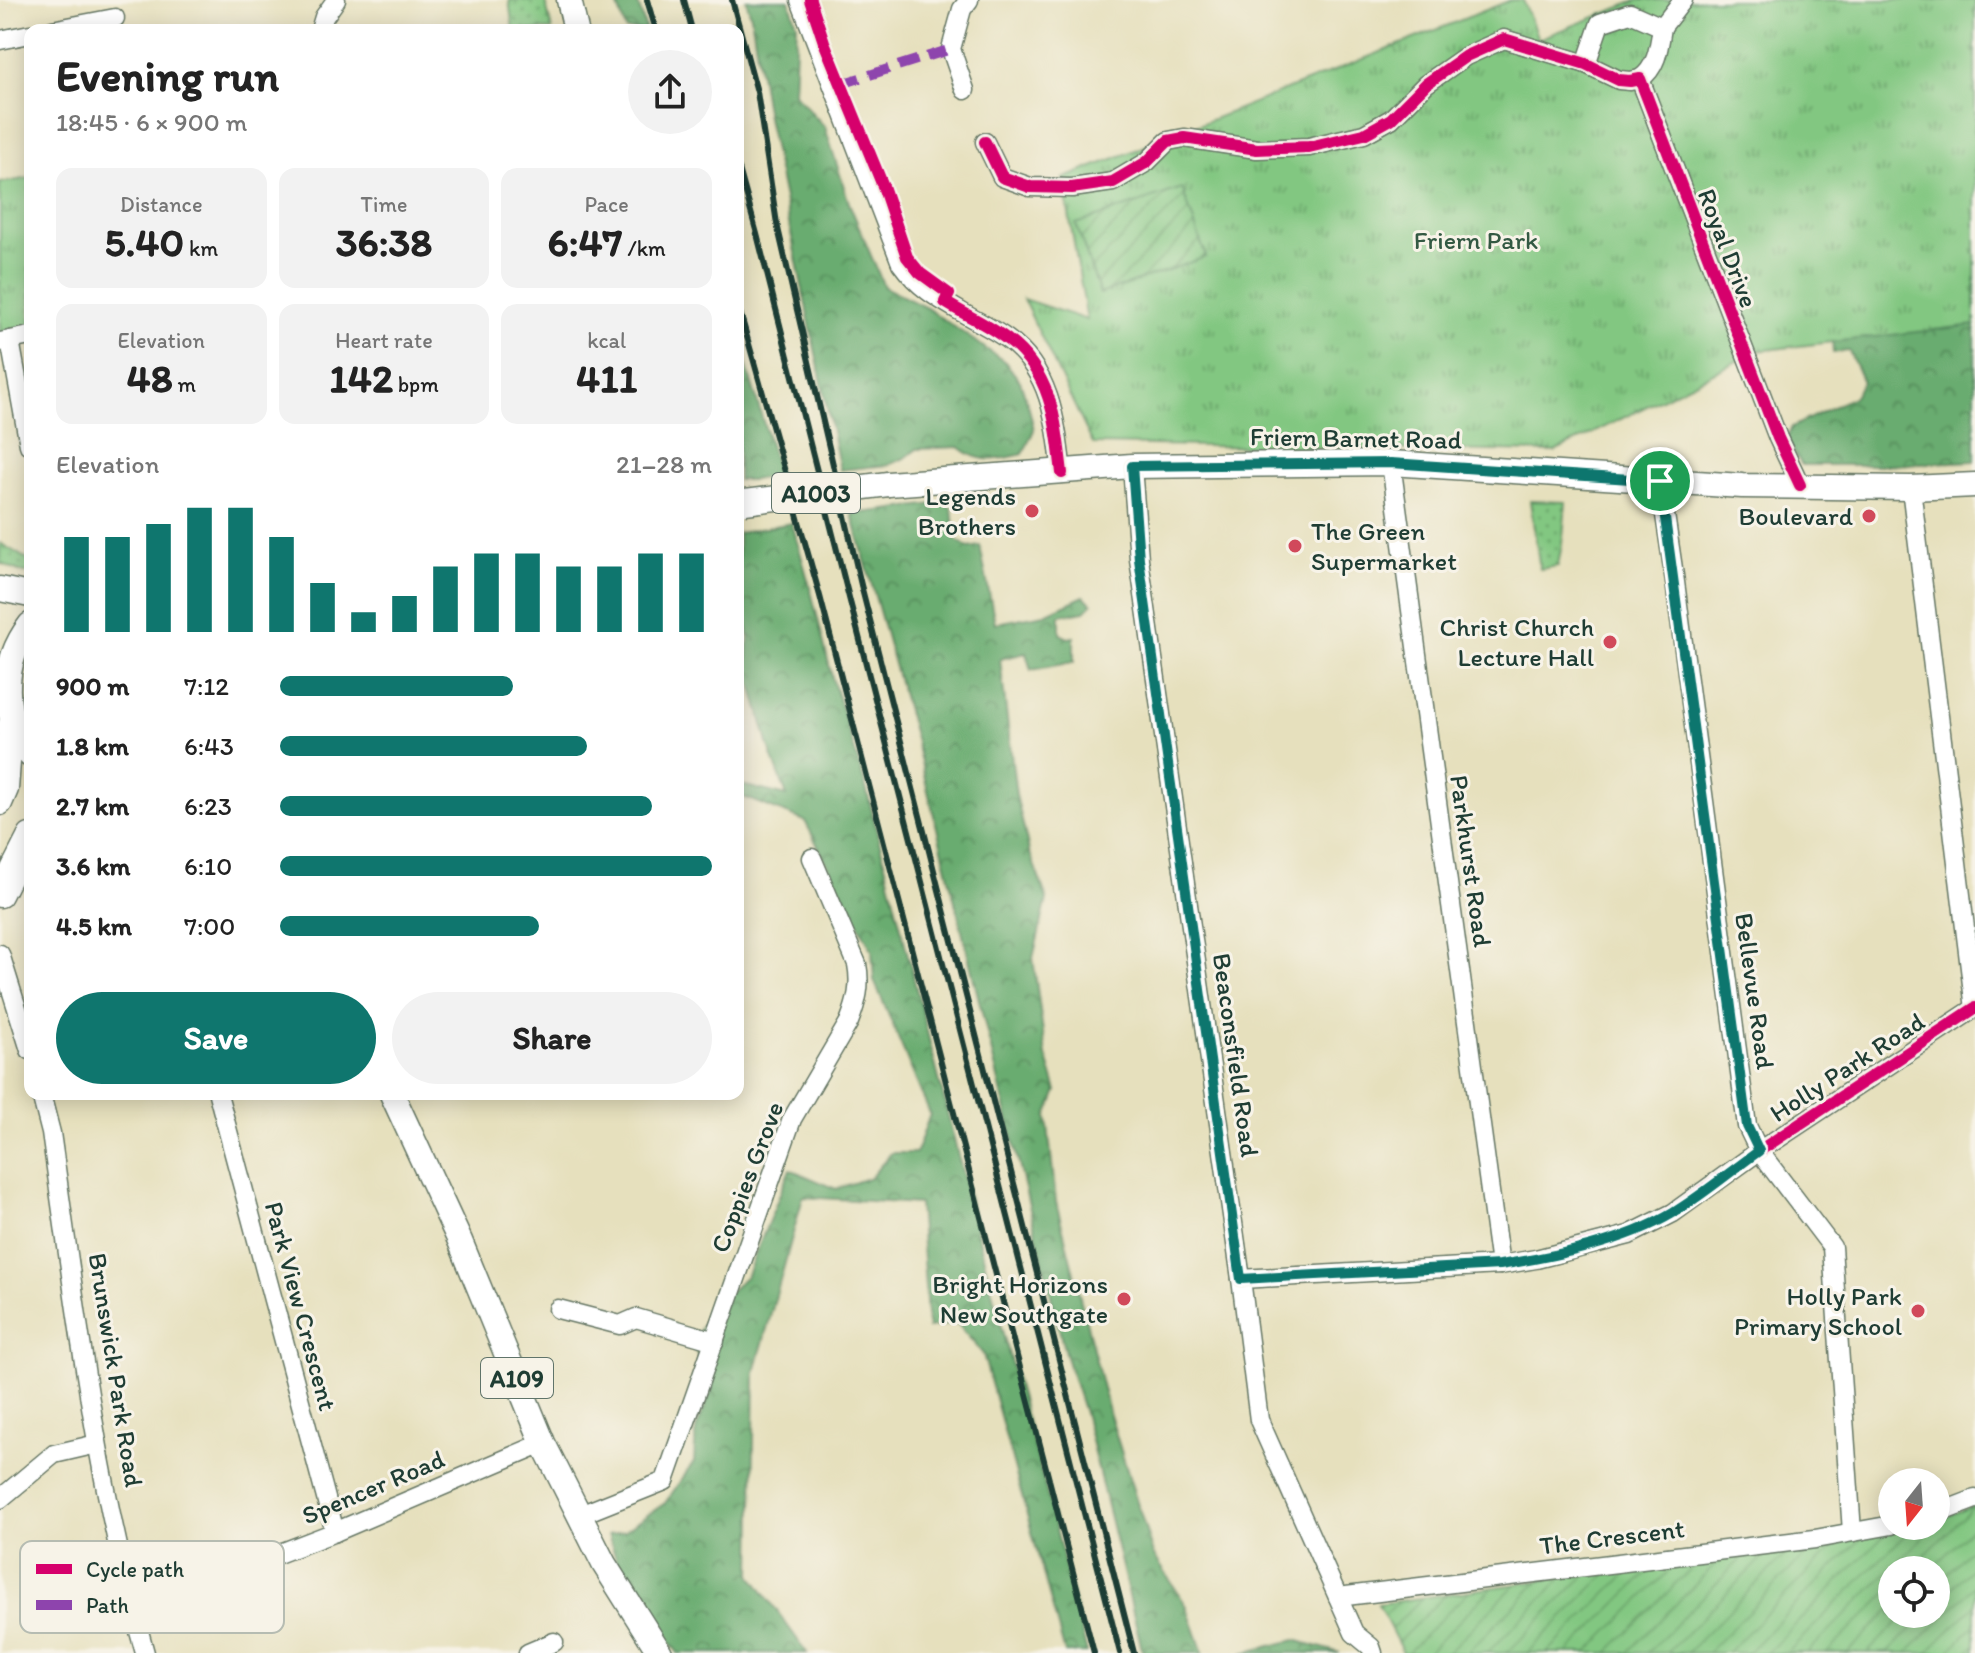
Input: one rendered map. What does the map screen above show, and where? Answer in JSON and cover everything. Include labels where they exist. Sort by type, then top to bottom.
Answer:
[{"type":"main road","points":[[569,0],[575,24]]},
{"type":"main road","name":"Friern Barnet Road","points":[[744,502],[888,484],[1132,466],[1391,463],[1742,486],[1911,488],[1975,485]]},
{"type":"main road","points":[[0,589],[24,594]]},
{"type":"main road","points":[[24,633],[3,678],[11,718],[24,745]]},
{"type":"main road","points":[[0,803],[6,789],[11,718]]},
{"type":"main road","points":[[0,895],[24,848]]},
{"type":"main road","name":"A109","points":[[395,1100],[460,1241],[543,1443],[604,1564],[660,1653]]},
{"type":"street","points":[[322,24],[336,0]]},
{"type":"street","points":[[800,0],[901,263],[923,289],[1008,339],[1025,355],[1037,371],[1052,404],[1062,473]]},
{"type":"street","points":[[965,90],[951,49],[962,9],[969,0]]},
{"type":"street","points":[[985,142],[1002,177],[1030,187],[1072,188],[1113,182],[1147,162],[1168,141],[1184,138],[1257,149],[1309,147],[1364,134],[1391,119],[1426,84],[1466,56],[1504,39],[1586,64],[1619,80],[1640,79],[1653,65],[1662,27],[1683,0]]},
{"type":"street","points":[[1586,64],[1600,23],[1630,13],[1662,27]]},
{"type":"street","points":[[79,24],[114,16]]},
{"type":"street","points":[[0,40],[24,35]]},
{"type":"street","name":"Royal Drive","points":[[1640,79],[1778,438],[1800,485]]},
{"type":"street","points":[[5,341],[24,423]]},
{"type":"street","name":"Parkhurst Road","points":[[1391,463],[1500,1265]]},
{"type":"street","name":"Beaconsfield Road","points":[[1132,466],[1139,559],[1259,1420],[1354,1633],[1371,1647],[1373,1653]]},
{"type":"street","name":"Bellevue Road","points":[[1660,481],[1747,1126],[1759,1151],[1832,1247],[1852,1532]]},
{"type":"street","points":[[1911,488],[1975,1008]]},
{"type":"street","name":"Coppies Grove","points":[[580,1515],[665,1481],[792,1119],[849,1022],[859,990],[857,964],[812,858]]},
{"type":"street","points":[[0,954],[24,1031]]},
{"type":"street","name":"Holly Park Road","points":[[1241,1279],[1500,1265],[1629,1235],[1673,1213],[1759,1151],[1975,1008]]},
{"type":"street","name":"Brunswick Park Road","points":[[43,1100],[51,1133],[97,1444],[117,1541]]},
{"type":"street","name":"Park View Crescent","points":[[220,1100],[335,1532]]},
{"type":"street","points":[[558,1309],[620,1325],[636,1318],[715,1341]]},
{"type":"street","name":"Spencer Road","points":[[284,1552],[543,1443]]},
{"type":"street","points":[[0,1499],[54,1454],[97,1444]]},
{"type":"street","points":[[1950,1509],[1975,1499]]},
{"type":"street","name":"The Crescent","points":[[1338,1597],[1815,1539],[1878,1527]]},
{"type":"street","name":"Brunswick Park Road","points":[[139,1633],[145,1653]]},
{"type":"street","points":[[1351,1653],[1354,1633]]},
{"type":"street","points":[[528,1653],[554,1642]]},
{"type":"green space","points":[[509,0],[545,0],[551,24],[512,24]]},
{"type":"green space","points":[[616,0],[637,0],[644,24],[624,24]]},
{"type":"green space","points":[[746,0],[789,0],[797,24],[794,93],[825,127],[849,203],[884,287],[927,308],[1005,362],[1020,381],[1034,430],[1023,454],[990,460],[975,457],[959,447],[917,449],[888,465],[840,470]]},
{"type":"green space","name":"Friern Park","points":[[1511,0],[1523,0],[1538,39],[1639,0],[1975,0],[1975,325],[1757,351],[1555,452],[1093,444],[1023,299],[1087,320],[1063,179]]},
{"type":"green space","points":[[24,179],[24,340],[0,344],[0,183]]},
{"type":"green space","points":[[1182,188],[1206,257],[1100,294],[1076,224]]},
{"type":"green space","points":[[1975,309],[1975,461],[1802,465],[1786,440],[1792,427],[1853,397],[1863,382],[1849,351],[1833,353],[1832,336]]},
{"type":"green space","points":[[744,357],[779,475],[744,480]]},
{"type":"green space","points":[[1530,501],[1566,502],[1558,566],[1540,569]]},
{"type":"green space","points":[[943,503],[952,508],[955,539],[969,548],[980,546],[995,623],[1045,614],[1084,596],[1092,604],[1085,611],[1060,615],[1060,634],[1074,637],[1074,662],[1031,670],[1026,653],[1000,659],[1016,795],[1029,851],[1047,899],[1033,958],[1046,1055],[1057,1091],[1047,1116],[1056,1202],[1109,1412],[1153,1554],[1186,1605],[1203,1653],[1143,1653],[1085,1416],[1066,1357],[917,746],[852,514]]},
{"type":"green space","points":[[792,523],[833,681],[865,784],[999,1319],[1087,1653],[1065,1653],[983,1354],[957,1323],[928,1328],[919,1204],[803,1197],[755,1372],[752,1576],[807,1653],[678,1653],[623,1578],[608,1535],[624,1531],[665,1503],[694,1462],[696,1429],[713,1388],[692,1344],[711,1309],[747,1275],[790,1169],[836,1189],[871,1177],[891,1153],[916,1153],[930,1114],[874,980],[872,950],[805,821],[744,797],[744,785],[787,796],[769,747],[747,667],[749,636],[744,613],[744,532]]},
{"type":"green space","points":[[0,543],[24,557],[24,573],[0,563]]},
{"type":"green space","points":[[1975,1505],[1975,1653],[1403,1653],[1378,1604],[1878,1532],[1878,1540],[1950,1540],[1950,1515]]},
{"type":"green space","points":[[1295,1640],[1340,1653],[1242,1653]]},
{"type":"railway","points":[[647,0],[654,24]]},
{"type":"railway","points":[[684,0],[690,24]]},
{"type":"railway","points":[[732,0],[739,24]]},
{"type":"railway","points":[[744,44],[757,92],[777,224],[861,585],[1134,1653]]},
{"type":"railway","points":[[744,187],[1120,1653]]},
{"type":"railway","points":[[744,326],[820,596],[1094,1653]]},
{"type":"marked path","points":[[841,84],[951,49]]},
{"type":"cycle path","points":[[810,0],[883,186],[907,257],[920,273],[949,294],[945,302],[1008,340],[1034,368],[1043,383],[1054,418],[1062,473]]},
{"type":"cycle path","points":[[985,142],[1002,177],[1030,187],[1072,188],[1113,182],[1147,162],[1168,141],[1184,138],[1257,149],[1309,147],[1364,134],[1391,119],[1426,84],[1466,56],[1504,39],[1586,64],[1619,80],[1640,79],[1778,438],[1800,485]]},
{"type":"cycle path","points":[[1132,466],[1139,559],[1241,1279],[1500,1265],[1629,1235],[1673,1213],[1759,1151],[1975,1008]]},
{"type":"place","name":"Legends Brothers","points":[[1032,511]]},
{"type":"place","name":"Boulevard","points":[[1869,516]]},
{"type":"place","name":"The Green Supermarket","points":[[1295,546]]},
{"type":"place","name":"Christ Church Lecture Hall","points":[[1610,642]]},
{"type":"place","name":"Bright Horizons New Southgate","points":[[1124,1299]]},
{"type":"place","name":"Holly Park Primary School","points":[[1918,1311]]},
{"type":"route","points":[[1391,463],[1660,481],[1747,1126],[1759,1151],[1673,1213],[1629,1235],[1536,1259],[1500,1265],[1241,1279],[1139,559],[1132,466],[1391,463]]}]
